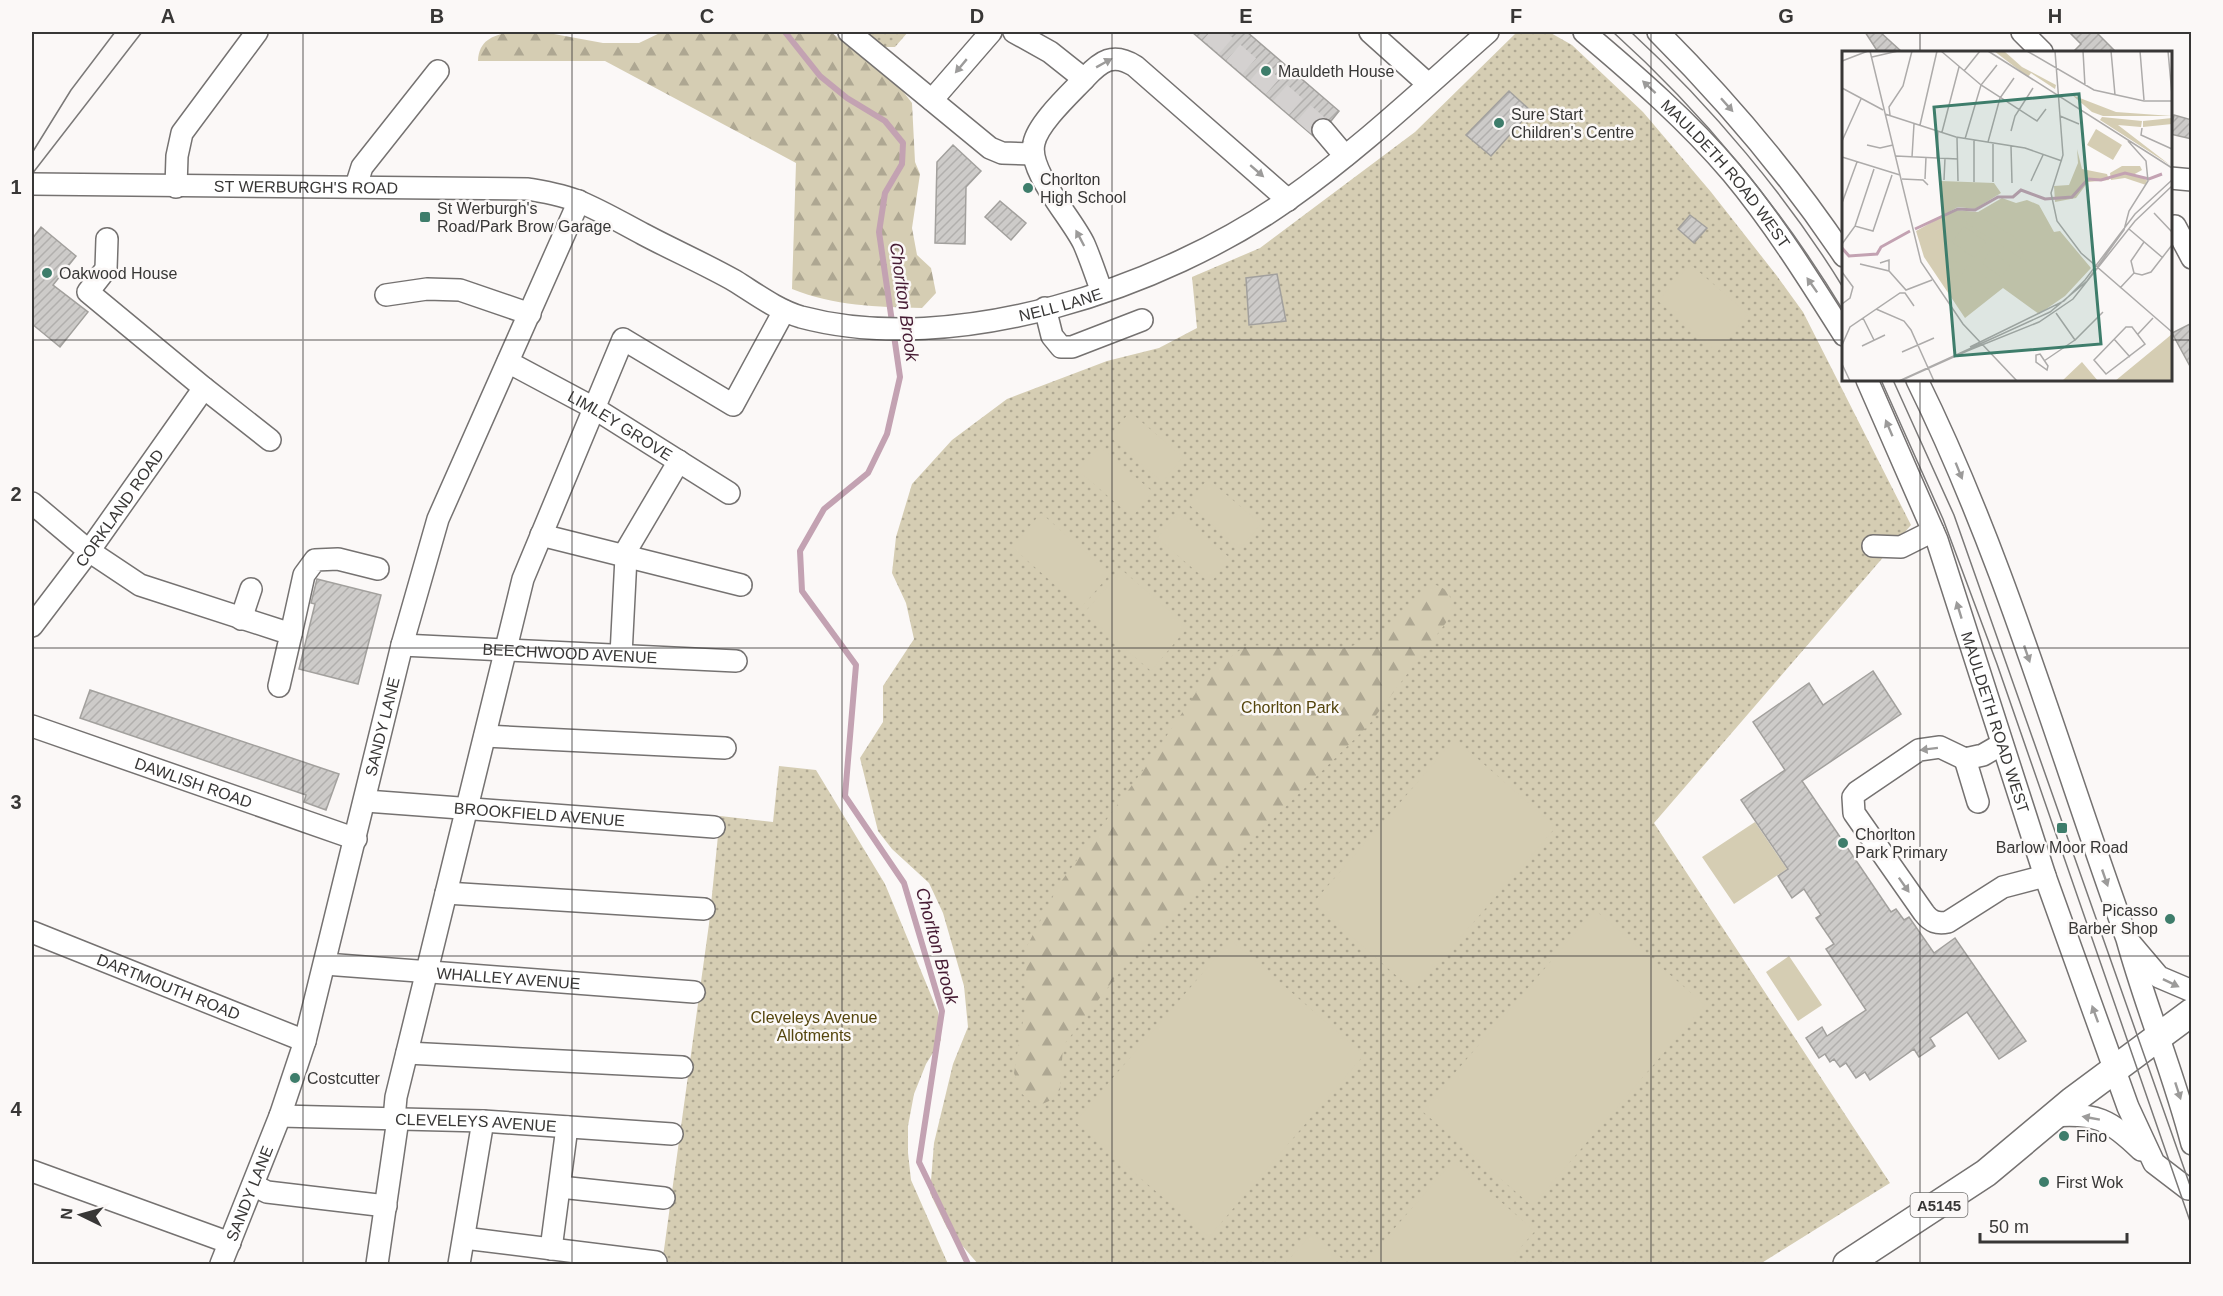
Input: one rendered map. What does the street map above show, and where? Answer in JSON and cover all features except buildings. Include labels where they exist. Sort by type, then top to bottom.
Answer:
[{"type":"main road","name":"A5145","points":[[1847,1264],[1986,1173],[2052,1116],[2192,1012]]},
{"type":"street","points":[[176,187],[177,156],[182,133],[257,32]]},
{"type":"street","points":[[849,32],[990,148],[1002,153],[1033,154]]},
{"type":"street","points":[[932,100],[991,32]]},
{"type":"street","points":[[1014,32],[1050,52],[1084,79]]},
{"type":"street","points":[[1370,32],[1428,84]]},
{"type":"street","name":"NELL LANE","points":[[579,201],[733,281],[784,311],[802,317],[852,326],[908,328],[976,324],[1102,292],[1192,256],[1288,200],[1345,156],[1488,32]]},
{"type":"street","name":"MAULDETH ROAD WEST","points":[[1584,32],[1650,88],[1733,173],[1816,290],[1842,332]]},
{"type":"street","points":[[1658,32],[1766,148],[1812,208],[1842,253]]},
{"type":"street","points":[[2022,32],[2041,51]]},
{"type":"street","points":[[1102,292],[1084,244],[1041,174],[1033,154],[1038,132],[1084,79],[1105,60],[1117,58],[1129,62],[1288,200]]},
{"type":"street","points":[[357,186],[362,167],[438,71]]},
{"type":"street","points":[[1323,130],[1345,156]]},
{"type":"street","points":[[2172,178],[2192,180]]},
{"type":"street","name":"ST WERBURGH'S ROAD","points":[[34,184],[528,189],[579,201]]},
{"type":"street","name":"SANDY LANE","points":[[221,1264],[280,1116],[305,1041],[366,801],[402,645],[438,519],[579,201]]},
{"type":"street","points":[[2172,224],[2192,258]]},
{"type":"street","points":[[107,239],[106,269],[88,292],[270,440]]},
{"type":"street","points":[[386,295],[427,289],[460,290],[530,314]]},
{"type":"street","points":[[1045,308],[1052,336],[1061,347],[1072,347],[1142,320]]},
{"type":"street","points":[[377,1264],[407,1053],[523,579],[623,339],[733,405],[784,311]]},
{"type":"street","name":"LIMLEY GROVE","points":[[508,362],[594,408],[729,493]]},
{"type":"street","name":"MAULDETH ROAD WEST","points":[[1867,381],[1933,531],[2045,876],[2133,1121],[2154,1163]]},
{"type":"street","points":[[1918,381],[1944,433],[1988,546],[2127,939],[2158,1039],[2178,1091],[2192,1144]]},
{"type":"street","name":"CORKLAND ROAD","points":[[32,626],[89,551],[204,388]]},
{"type":"street","points":[[621,655],[624,557],[679,461]]},
{"type":"street","points":[[32,504],[89,551],[140,585],[283,631]]},
{"type":"street","points":[[1873,546],[1902,547],[1933,531]]},
{"type":"street","points":[[541,535],[741,585]]},
{"type":"street","points":[[279,686],[283,631],[304,575],[315,560],[338,559],[378,569]]},
{"type":"street","points":[[241,619],[251,589]]},
{"type":"street","name":"BEECHWOOD AVENUE","points":[[402,645],[736,661]]},
{"type":"street","name":"DAWLISH ROAD","points":[[32,726],[356,839]]},
{"type":"street","points":[[484,736],[725,748]]},
{"type":"street","points":[[2002,744],[1983,755],[1965,759],[1940,747],[1919,750],[1857,792],[1853,796],[1854,813],[1924,913],[1930,920],[1939,924],[1948,922],[2003,887],[2045,876]]},
{"type":"street","points":[[1965,759],[1978,802]]},
{"type":"street","name":"BROOKFIELD AVENUE","points":[[366,801],[714,827]]},
{"type":"street","points":[[446,893],[704,909]]},
{"type":"street","name":"DARTMOUTH ROAD","points":[[32,932],[305,1041]]},
{"type":"street","points":[[2127,939],[2159,977],[2192,991]]},
{"type":"street","name":"WHALLEY AVENUE","points":[[325,964],[426,974],[694,992]]},
{"type":"street","points":[[407,1053],[682,1067]]},
{"type":"street","name":"CLEVELEYS AVENUE","points":[[280,1116],[483,1121],[672,1134]]},
{"type":"street","points":[[2052,1116],[2088,1117],[2112,1124],[2154,1163],[2191,1187]]},
{"type":"street","points":[[459,1264],[483,1121]]},
{"type":"street","points":[[546,1254],[560,1187],[567,1127]]},
{"type":"street","points":[[32,1171],[230,1243]]},
{"type":"street","points":[[253,1185],[267,1192],[386,1206]]},
{"type":"street","points":[[560,1187],[664,1198]]},
{"type":"street","points":[[464,1238],[546,1254],[656,1262]]},
{"type":"green space","points":[[512,32],[543,32],[603,43],[639,43],[662,32],[831,32],[902,90],[912,103],[915,162],[920,174],[912,228],[917,255],[931,268],[936,293],[922,308],[905,308],[840,302],[792,289],[796,163],[605,61],[478,61],[484,43],[493,37]]},
{"type":"green space","points":[[861,32],[908,32],[895,47],[879,47]]},
{"type":"green space","name":"Chorlton Park","points":[[1549,32],[1572,45],[1643,112],[1711,192],[1777,276],[1803,312],[1911,525],[1654,823],[1890,1183],[1760,1264],[978,1264],[947,1228],[930,1193],[934,1143],[953,1064],[968,1027],[964,986],[943,913],[929,883],[892,849],[878,831],[860,758],[883,722],[883,686],[914,639],[906,603],[892,573],[896,537],[912,484],[952,440],[1007,399],[1107,361],[1159,348],[1197,328],[1192,277],[1260,248],[1415,132],[1516,33]]},
{"type":"green space","points":[[1690,264],[1748,314],[1717,352],[1658,301]]},
{"type":"green space","points":[[1130,412],[1183,457],[1162,482],[1109,436]]},
{"type":"green space","points":[[1100,447],[1153,492],[1132,517],[1079,471]]},
{"type":"green space","points":[[1208,479],[1261,524],[1240,549],[1187,503]]},
{"type":"green space","points":[[1041,513],[1110,574],[1081,608],[1012,547]]},
{"type":"green space","points":[[1178,513],[1231,559],[1210,583],[1157,538]]},
{"type":"green space","points":[[1122,570],[1188,627],[1151,671],[1084,613]]},
{"type":"green space","points":[[1436,585],[1445,590],[1450,597],[1451,616],[1368,726],[1129,960],[1063,1046],[1060,1090],[1054,1099],[1042,1104],[1031,1102],[1021,1093],[1014,1073],[1025,1009],[1027,946],[1060,883],[1146,766],[1210,672],[1247,645],[1339,650],[1374,639],[1396,623],[1424,590]]},
{"type":"green space","points":[[1455,739],[1556,827],[1414,991],[1313,903]]},
{"type":"green space","name":"Cleveleys Avenue Allotments","points":[[779,766],[816,770],[885,884],[938,1012],[941,1040],[926,1064],[914,1094],[908,1126],[908,1153],[911,1180],[948,1264],[662,1264],[709,924],[720,816],[773,822]]},
{"type":"green space","points":[[1755,822],[1787,869],[1734,904],[1702,857]]},
{"type":"green space","points":[[1595,910],[1705,1005],[1532,1206],[1422,1111]]},
{"type":"green space","points":[[1231,940],[1364,1055],[1209,1237],[1075,1122]]},
{"type":"green space","points":[[1789,956],[1822,1005],[1798,1021],[1766,972]]},
{"type":"green space","points":[[1453,1161],[1535,1231],[1506,1264],[1370,1264],[1366,1261]]},
{"type":"green space","points":[[1312,1233],[1348,1264],[1285,1264]]},
{"type":"waterway","name":"Chorlton Brook","points":[[785,32],[820,76],[847,98],[885,121],[903,143],[902,164],[885,193],[879,232],[900,377],[887,434],[868,473],[824,509],[800,551],[802,591],[856,665],[845,796],[904,883],[942,1011],[919,1162],[968,1264]]},
{"type":"tunnel","points":[[1210,32],[1323,130]]},
{"type":"tram line","points":[[32,153],[71,90],[115,32]]},
{"type":"tram line","points":[[32,174],[142,32]]},
{"type":"tram line","points":[[1613,32],[1678,95],[1739,163],[1794,236],[1842,309]]},
{"type":"tram line","points":[[1631,32],[1690,90],[1746,153],[1798,220],[1842,286]]},
{"type":"tram line","points":[[1881,381],[1943,519],[1997,664],[2192,1227]]},
{"type":"tram line","points":[[1893,381],[1954,515],[2192,1191]]},
{"type":"place","name":"Mauldeth House","points":[[1266,71]]},
{"type":"place","name":"Sure Start Children's Centre","points":[[1499,123]]},
{"type":"place","name":"Chorlton High School","points":[[1028,188]]},
{"type":"place","name":"St Werburgh's Road/Park Brow Garage","points":[[425,217]]},
{"type":"place","name":"Oakwood House","points":[[47,273]]},
{"type":"place","name":"Barlow Moor Road","points":[[2062,828]]},
{"type":"place","name":"Chorlton Park Primary","points":[[1843,843]]},
{"type":"place","name":"Picasso Barber Shop","points":[[2170,919]]},
{"type":"place","name":"Costcutter","points":[[295,1078]]},
{"type":"place","name":"Fino","points":[[2064,1136]]},
{"type":"place","name":"First Wok","points":[[2044,1182]]}]
